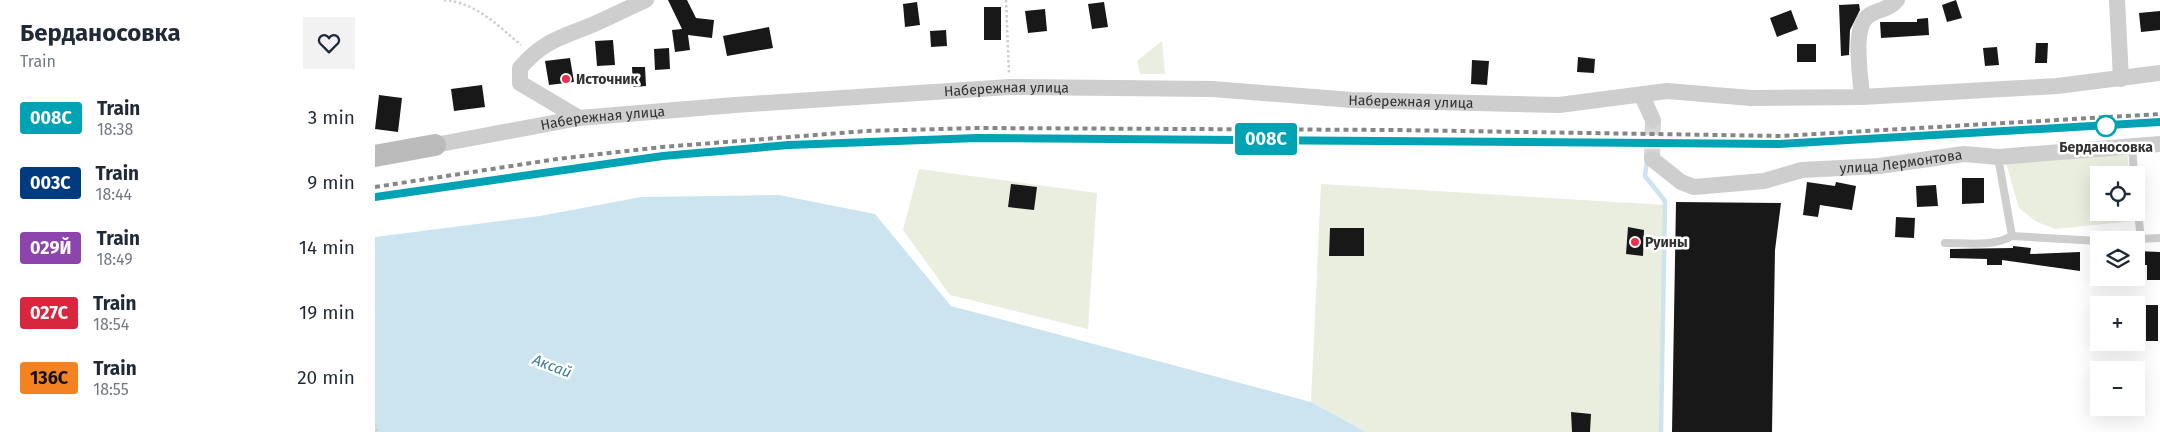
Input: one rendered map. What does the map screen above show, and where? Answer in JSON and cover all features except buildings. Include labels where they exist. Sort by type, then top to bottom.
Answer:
[{"type":"street","points":[[579,118],[520,83],[520,68],[531,55],[556,38],[592,25],[645,0]]},
{"type":"street","points":[[1862,97],[1858,33],[1864,20],[1869,15],[1885,10],[1897,0]]},
{"type":"street","points":[[2117,0],[2121,79]]},
{"type":"street","points":[[1653,120],[1642,96],[1667,91],[1751,98],[1862,97],[2057,86],[2160,73]]},
{"type":"street","name":"Набережная улица","points":[[375,156],[579,118],[735,105],[1010,87],[1212,89],[1352,100],[1559,105],[1642,96]]},
{"type":"street","name":"улица Лермонтова","points":[[1652,159],[1681,182],[1694,187],[1764,181],[1802,170],[1879,166],[1964,154],[1997,157],[2160,144]]},
{"type":"lane","points":[[2132,145],[2134,166]]},
{"type":"lane","points":[[1997,157],[2012,236]]},
{"type":"lane","points":[[1945,243],[1983,243],[2002,241],[2012,236],[2090,240]]},
{"type":"lane","points":[[2145,239],[2160,238]]},
{"type":"path","points":[[445,0],[456,1],[484,12],[531,55]]},
{"type":"path","points":[[1006,0],[1010,87]]},
{"type":"path","points":[[375,424],[377,432]]},
{"type":"shaded area","points":[[1162,41],[1165,74],[1140,74],[1137,61]]},
{"type":"shaded area","points":[[2127,149],[2128,166],[2090,166],[2090,221],[2132,221],[2056,229],[2037,222],[2019,208],[2005,160]]},
{"type":"shaded area","points":[[919,169],[1097,193],[1088,329],[950,295],[903,230]]},
{"type":"shaded area","points":[[1321,184],[1665,205],[1659,432],[1366,432],[1311,402]]},
{"type":"water","name":"Аксай","points":[[779,195],[875,214],[951,306],[1311,402],[1366,432],[375,432],[375,237],[540,216],[641,197]]},
{"type":"waterway","points":[[1647,161],[1645,176],[1665,201],[1661,432]]},
{"type":"tunnel","points":[[1652,159],[1653,120]]},
{"type":"railway","points":[[375,187],[557,159],[662,147],[866,131],[977,128],[1396,130],[1781,136],[2160,114]]},
{"type":"railway","points":[[375,197],[663,156],[770,146],[977,138],[1779,144],[2160,122]]},
{"type":"train","name":"008С","points":[[375,197],[559,169],[663,156],[770,146],[867,141],[977,138],[1395,140],[1694,145],[1779,144],[2160,122]]},
{"type":"place","name":"Источник","points":[[566,79]]},
{"type":"place","name":"Берданосовка","points":[[2106,126]]},
{"type":"place","name":"Руины","points":[[1635,242]]}]
